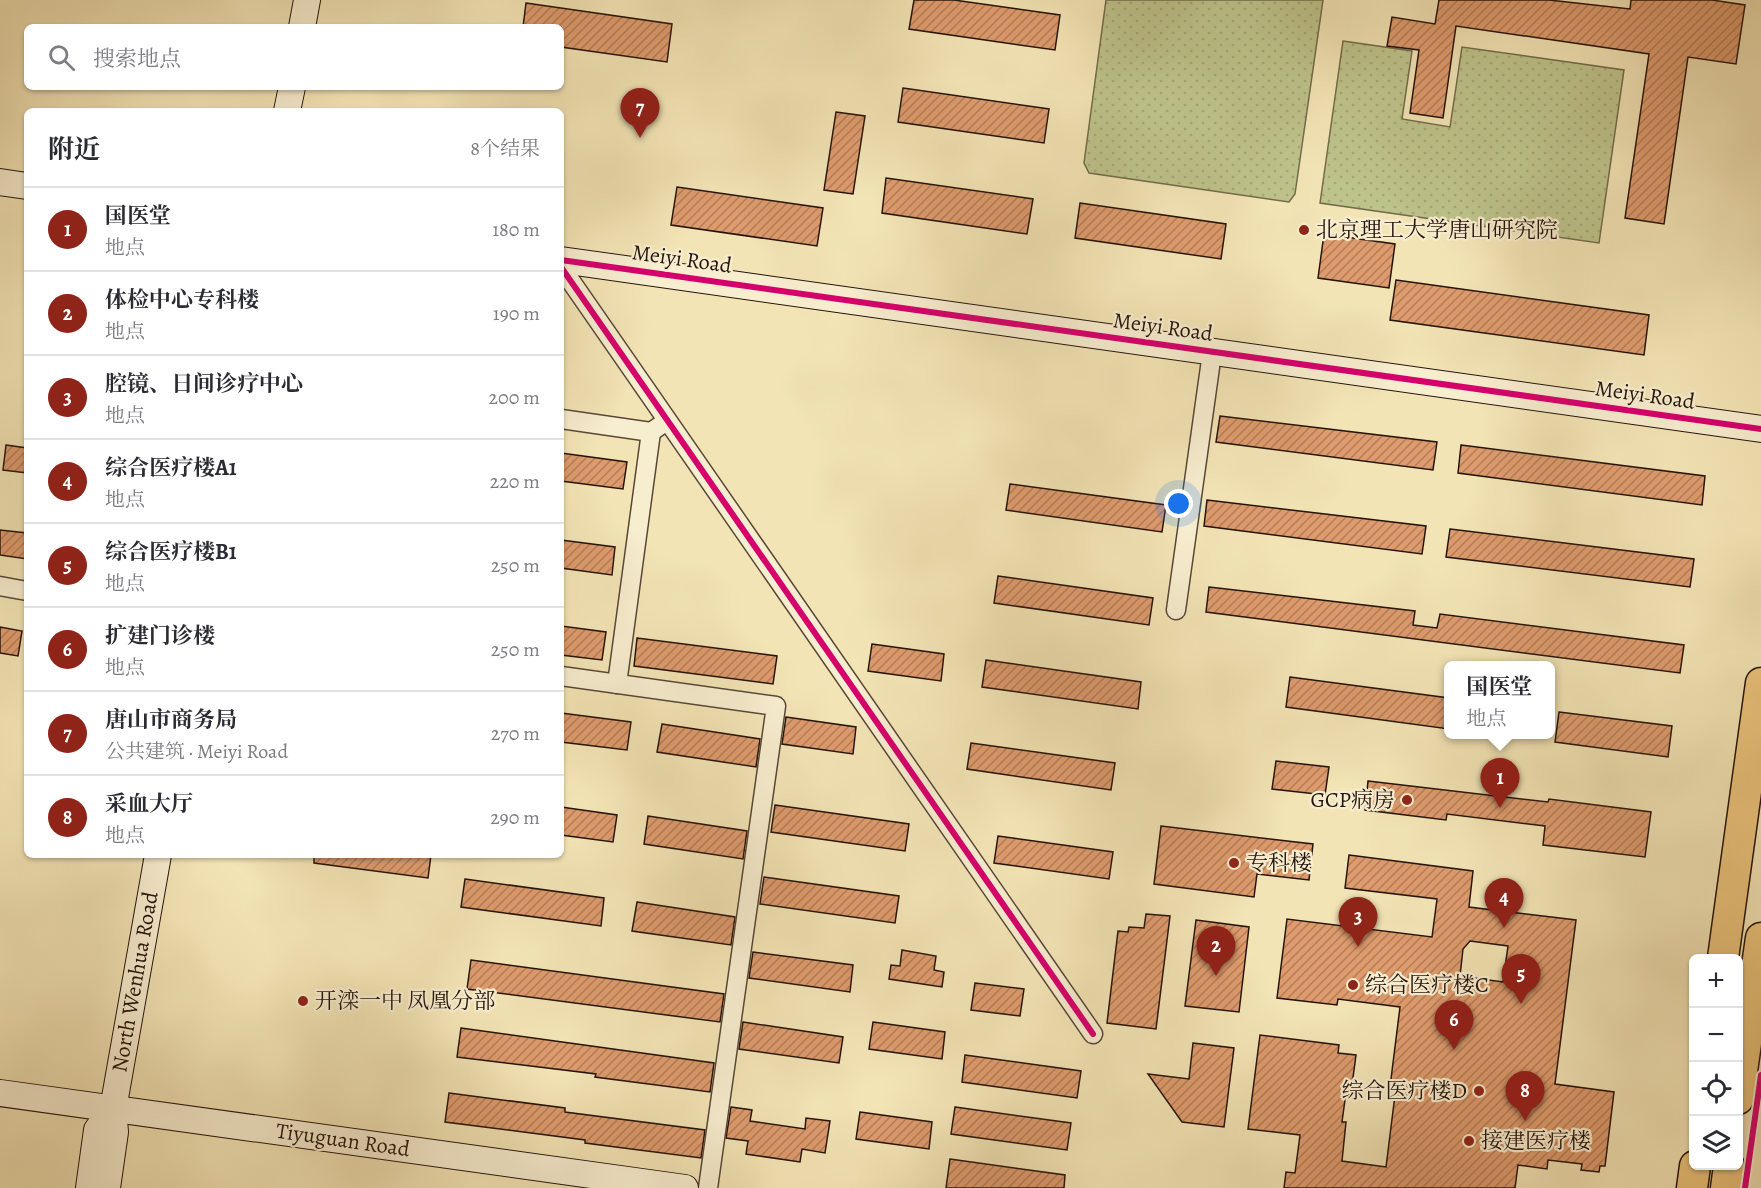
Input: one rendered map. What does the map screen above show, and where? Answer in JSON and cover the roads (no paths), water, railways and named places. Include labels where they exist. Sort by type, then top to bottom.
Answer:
[{"type":"main road","points":[[1724,954],[1761,682]]},
{"type":"main road","points":[[1743,1064],[1761,938]]},
{"type":"main road","points":[[1692,1188],[1694,1170]]},
{"type":"main road","points":[[1726,1188],[1728,1170]]},
{"type":"street","points":[[303,24],[307,0]]},
{"type":"street","points":[[288,108],[291,90]]},
{"type":"street","points":[[0,182],[24,186]]},
{"type":"street","name":"Meiyi Road","points":[[564,260],[1761,429]]},
{"type":"street","points":[[564,271],[1093,1034]]},
{"type":"street","points":[[1176,610],[1212,352]]},
{"type":"street","points":[[564,419],[651,432],[668,420]]},
{"type":"street","points":[[617,684],[651,432]]},
{"type":"street","points":[[0,586],[24,590]]},
{"type":"street","points":[[564,676],[776,706],[708,1188]]},
{"type":"street","name":"North Wenhua Road","points":[[108,1188],[115,1132],[112,1109],[157,858]]},
{"type":"street","name":"Tiyuguan Road","points":[[0,1093],[685,1188]]},
{"type":"street","name":"North Wenhua Road","points":[[89,1188],[97,1130],[112,1109]]},
{"type":"place","name":"唐山市商务局","points":[[640,138]]},
{"type":"place","name":"北京理工大学唐山研究院","points":[[1304,230]]},
{"type":"place","name":"GCP病房","points":[[1407,800]]},
{"type":"place","name":"国医堂","points":[[1500,808]]},
{"type":"place","name":"专科楼","points":[[1234,863]]},
{"type":"place","name":"综合医疗楼A1","points":[[1504,928]]},
{"type":"place","name":"腔镜、日间诊疗中心","points":[[1358,947]]},
{"type":"place","name":"体检中心专科楼","points":[[1216,976]]},
{"type":"place","name":"综合医疗楼C","points":[[1353,985]]},
{"type":"place","name":"开滦一中 凤凰分部","points":[[303,1001]]},
{"type":"place","name":"综合医疗楼B1","points":[[1521,1004]]},
{"type":"place","name":"扩建门诊楼","points":[[1454,1050]]},
{"type":"place","name":"综合医疗楼D","points":[[1479,1091]]},
{"type":"place","name":"采血大厅","points":[[1525,1121]]},
{"type":"place","name":"接建医疗楼","points":[[1469,1141]]}]
